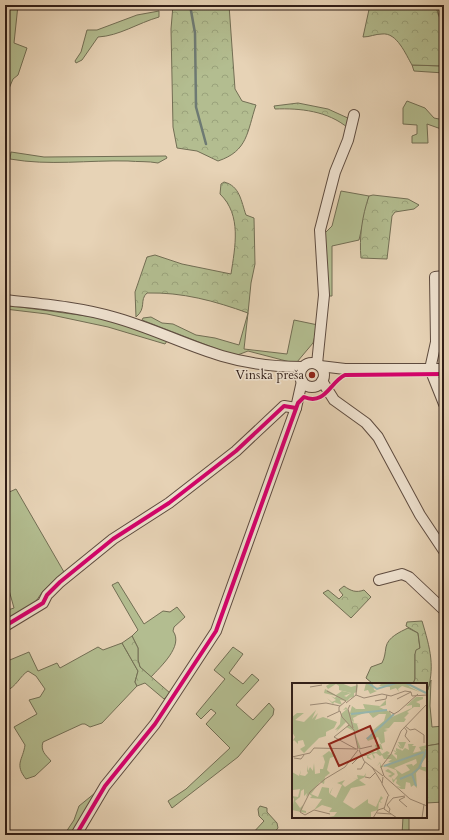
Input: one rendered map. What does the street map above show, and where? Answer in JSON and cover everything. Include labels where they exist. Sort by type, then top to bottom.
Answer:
[{"type":"street","points":[[76,835],[105,786],[155,724],[216,631],[297,405],[301,380],[300,373],[312,365],[318,347],[322,327],[324,295],[320,230],[335,172],[348,140],[354,115]]},
{"type":"street","points":[[444,276],[435,277],[436,342],[430,369],[444,404]]},
{"type":"street","points":[[5,300],[111,316],[221,356],[277,367],[312,365],[345,368],[444,369]]},
{"type":"street","points":[[312,365],[323,371],[323,379],[334,400]]},
{"type":"street","points":[[277,367],[301,380],[307,386],[312,387],[334,400],[366,423],[378,437],[420,515],[444,552]]},
{"type":"street","points":[[5,626],[43,603],[47,595],[60,582],[113,539],[169,503],[236,451],[284,406],[297,405],[312,387],[318,385],[323,379],[345,368]]},
{"type":"street","points":[[379,580],[402,574],[409,577],[444,610]]},
{"type":"green space","points":[[5,5],[18,5],[14,43],[27,48],[18,75],[13,79],[5,98]]},
{"type":"green space","points":[[173,5],[229,5],[235,89],[242,101],[256,105],[248,132],[241,146],[228,157],[218,161],[197,151],[177,148],[173,127],[171,29]]},
{"type":"green space","points":[[370,5],[435,5],[440,19],[444,21],[444,66],[412,65],[397,40],[387,34],[363,37]]},
{"type":"green space","points":[[435,5],[444,5],[444,21],[440,19]]},
{"type":"green space","points":[[159,11],[159,17],[121,32],[98,37],[82,60],[76,63],[75,61],[81,52],[87,30],[97,30],[137,15]]},
{"type":"green space","points":[[412,65],[444,66],[444,73],[414,71]]},
{"type":"green space","points":[[407,101],[425,108],[434,118],[444,120],[444,130],[427,124],[428,143],[412,143],[412,136],[417,134],[417,125],[403,124],[403,108]]},
{"type":"green space","points":[[298,103],[328,109],[350,119],[348,128],[340,122],[323,114],[304,110],[275,109],[274,106]]},
{"type":"green space","points":[[11,152],[44,157],[166,156],[167,158],[158,163],[128,161],[39,162],[10,159]]},
{"type":"green space","points":[[224,182],[229,184],[237,191],[246,215],[254,218],[255,264],[251,283],[248,313],[198,298],[173,294],[147,293],[143,298],[141,310],[136,317],[135,292],[147,257],[155,255],[182,264],[231,274],[235,232],[232,212],[227,202],[220,194],[221,184]]},
{"type":"green space","points":[[341,191],[369,196],[359,240],[332,246],[332,296],[327,296],[325,233],[332,226]]},
{"type":"green space","points":[[373,195],[408,199],[419,205],[414,209],[395,212],[392,216],[387,259],[361,258],[360,243],[363,219],[369,196]]},
{"type":"green space","points":[[5,305],[109,319],[167,341],[165,344],[108,327],[47,314],[5,309]]},
{"type":"green space","points":[[248,313],[244,349],[287,354],[294,320],[318,325],[313,343],[297,362],[290,362],[248,351],[235,356],[142,320],[143,318],[151,317],[162,323],[173,324],[196,335],[215,338],[239,345]]},
{"type":"green space","points":[[16,489],[64,572],[43,591],[34,604],[5,621],[5,611],[14,608],[5,576],[5,494]]},
{"type":"green space","points":[[118,582],[144,624],[163,611],[170,612],[177,607],[185,617],[174,627],[173,631],[176,637],[170,656],[151,677],[140,667],[138,660],[138,648],[132,636],[138,630],[112,585]]},
{"type":"green space","points":[[344,586],[354,591],[364,590],[371,597],[351,618],[323,593],[328,590],[339,599],[343,595],[339,590]]},
{"type":"green space","points":[[422,621],[431,658],[431,676],[427,692],[427,683],[413,683],[415,679],[415,654],[416,650],[420,648],[418,633],[406,626],[407,622]]},
{"type":"green space","points":[[408,628],[418,633],[420,649],[415,654],[415,679],[413,683],[372,683],[366,678],[371,667],[382,663],[387,643],[395,635]]},
{"type":"green space","points":[[132,636],[138,648],[138,660],[140,667],[170,693],[164,699],[145,683],[137,686],[135,682],[138,671],[122,643]]},
{"type":"green space","points":[[122,643],[138,671],[135,682],[137,686],[102,723],[90,727],[82,724],[43,742],[42,748],[45,755],[51,761],[35,776],[26,779],[20,769],[20,762],[25,745],[14,727],[37,714],[29,700],[40,697],[45,689],[36,676],[28,671],[13,687],[5,692],[5,662],[29,652],[38,671],[57,663],[60,668],[98,647],[103,650]]},
{"type":"green space","points":[[233,647],[243,654],[229,673],[243,684],[252,674],[259,680],[236,705],[253,720],[269,703],[274,709],[273,715],[238,757],[172,808],[168,801],[186,789],[230,748],[206,724],[216,713],[211,709],[201,719],[196,714],[225,679],[214,670]]},
{"type":"green space","points":[[431,680],[430,706],[432,727],[444,726],[444,743],[427,746],[427,692]]},
{"type":"green space","points":[[444,743],[444,802],[427,803],[427,746]]},
{"type":"green space","points":[[95,793],[97,794],[72,835],[64,835],[74,820],[79,806]]},
{"type":"green space","points":[[260,806],[267,808],[267,812],[277,823],[278,828],[272,835],[251,835],[264,821],[259,816],[258,809]]},
{"type":"green space","points":[[403,818],[409,818],[409,835],[402,835]]},
{"type":"waterway","points":[[190,5],[195,33],[196,107],[206,144]]},
{"type":"cycle path","points":[[76,835],[105,786],[155,724],[216,631],[298,403],[304,397],[311,399],[322,396],[345,375],[444,374]]},
{"type":"cycle path","points":[[5,626],[43,603],[47,595],[60,582],[113,539],[169,503],[236,451],[284,406],[296,408]]},
{"type":"place","name":"Vinska preša","points":[[312,375]]}]
